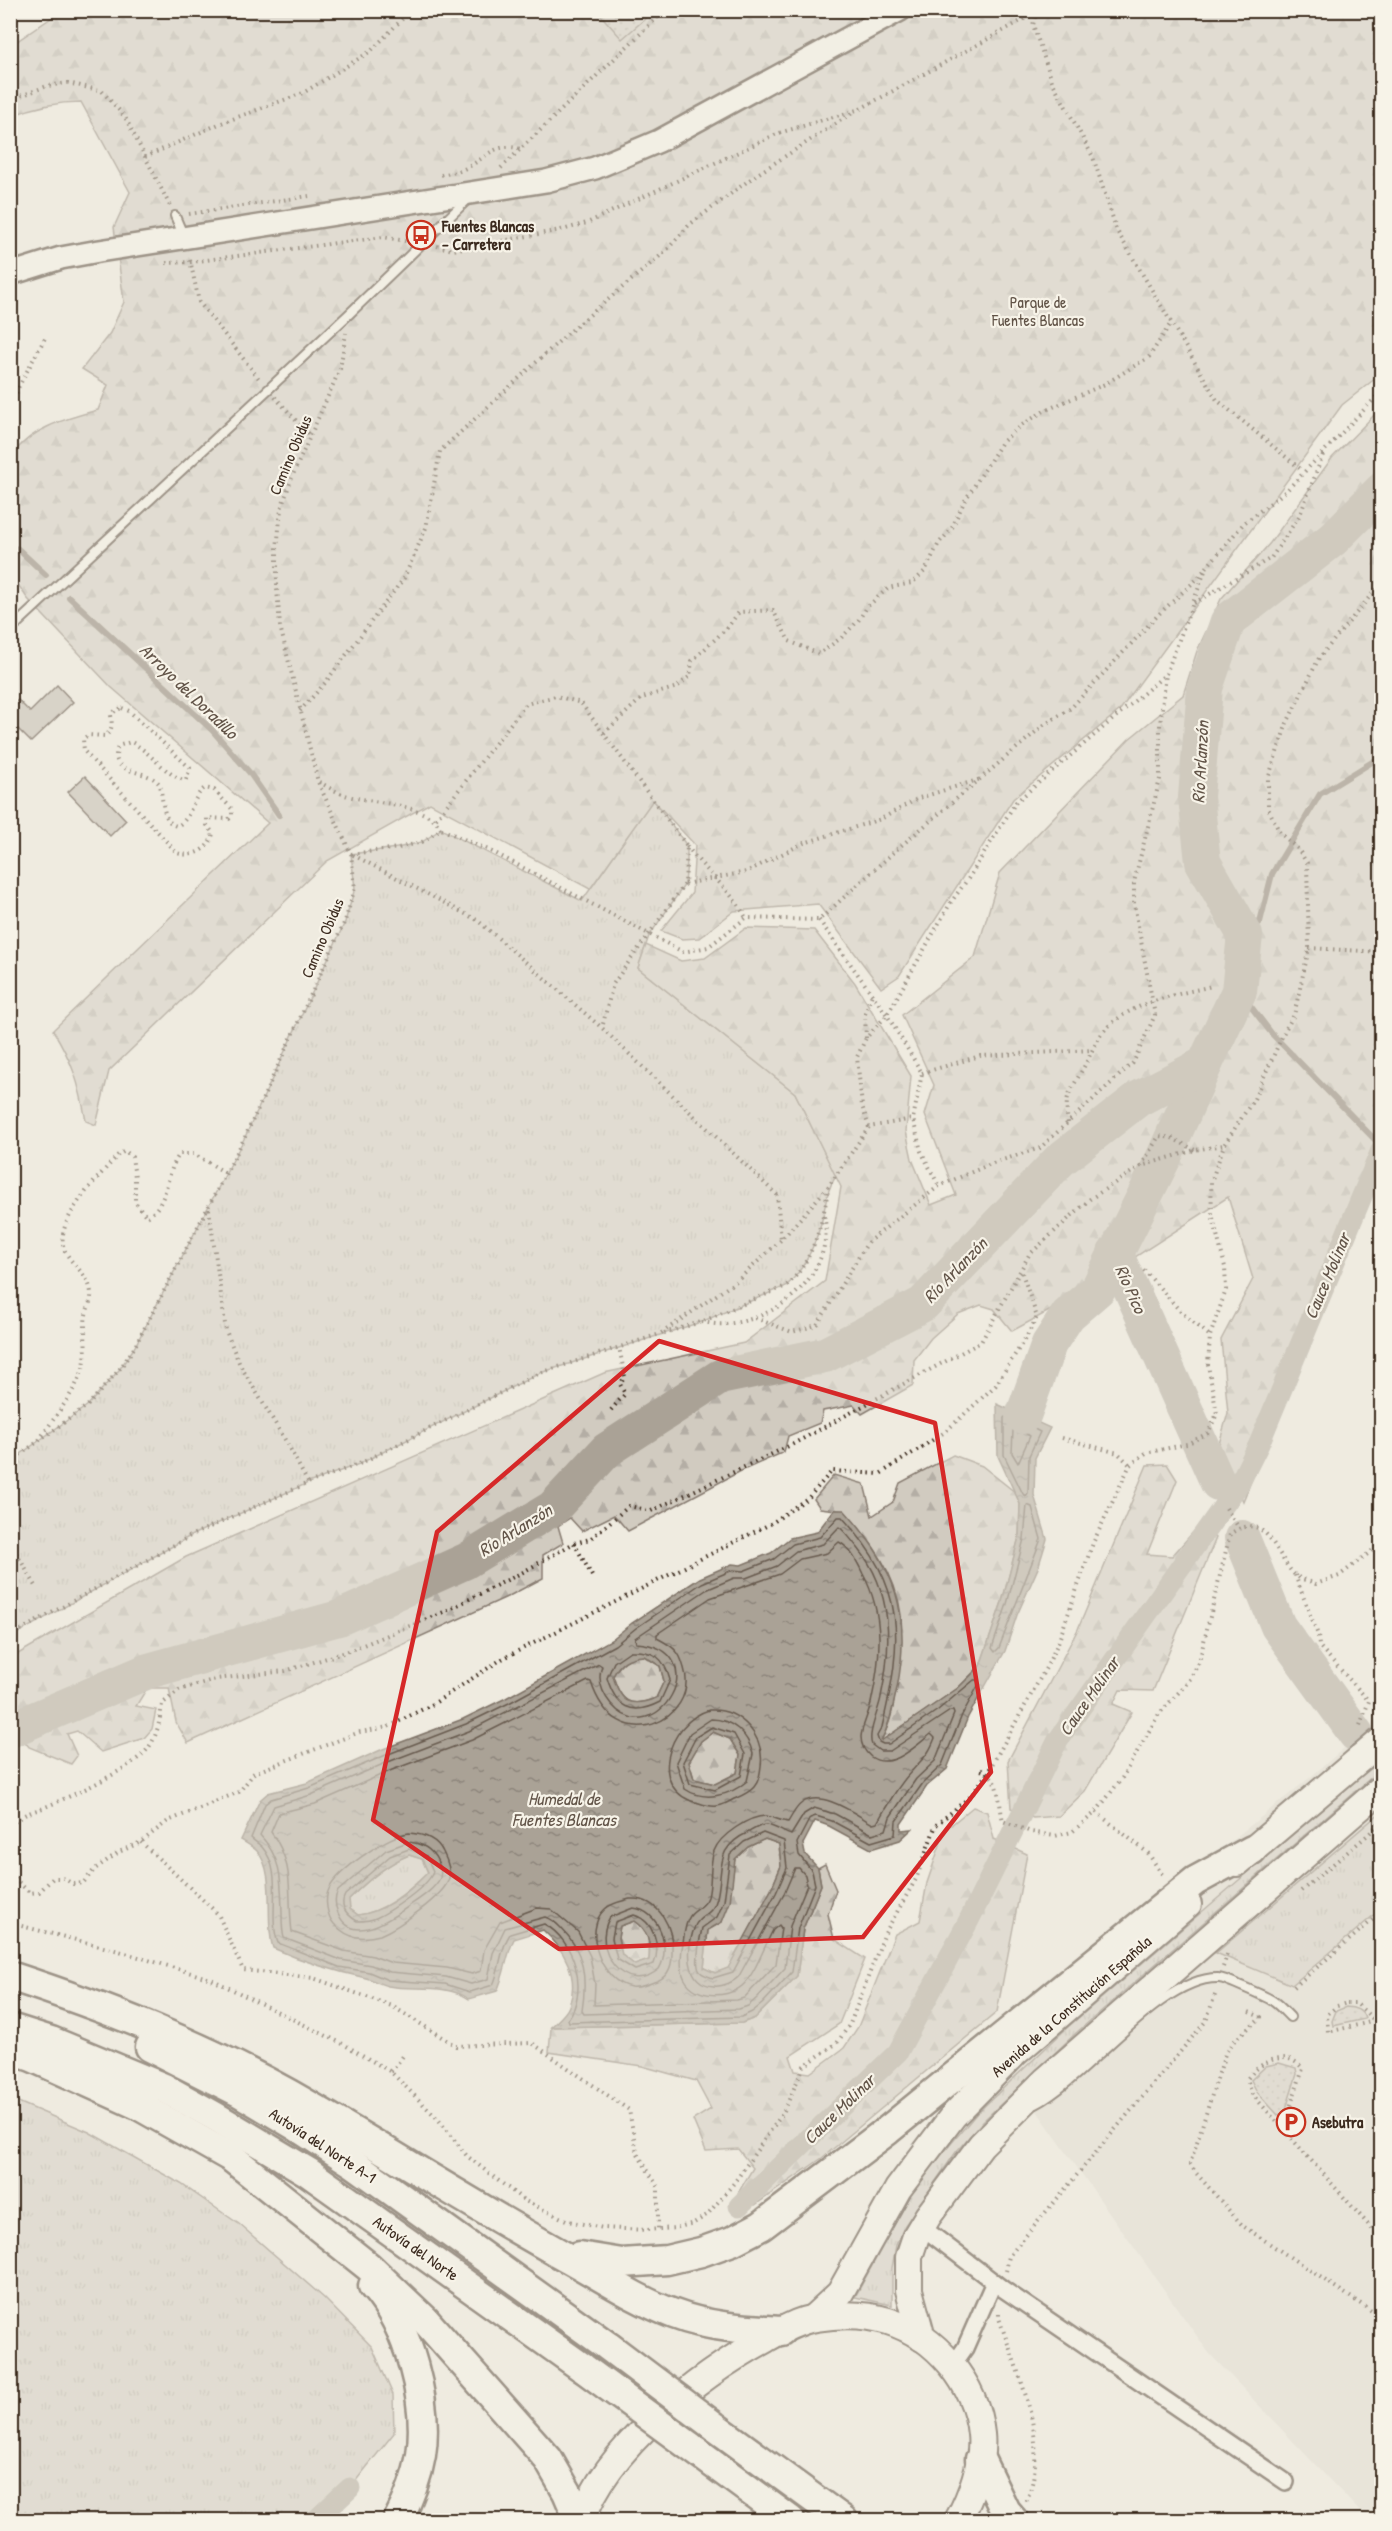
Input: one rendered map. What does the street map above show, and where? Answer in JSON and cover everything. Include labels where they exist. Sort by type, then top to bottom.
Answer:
[{"type":"highway","name":"Avenida de la Constitución Española","points":[[813,2318],[843,2288],[898,2188],[953,2116],[1015,2053],[1361,1758],[1370,1734]]},
{"type":"highway","points":[[922,2338],[909,2290],[909,2257],[922,2227],[949,2185],[981,2145],[1062,2066],[1382,1788]]},
{"type":"highway","points":[[540,2242],[575,2256],[622,2263],[667,2260],[701,2252],[732,2241],[761,2226],[898,2123],[1195,1881],[1252,1850]]},
{"type":"highway","points":[[10,1976],[85,2000],[224,2059],[356,2133],[540,2242],[674,2314],[731,2328],[781,2331]]},
{"type":"highway","name":"Autovía del Norte A-1","points":[[10,1991],[112,2029],[177,2060],[296,2126],[353,2163],[609,2347],[843,2520]]},
{"type":"highway","name":"Autovía del Norte","points":[[10,2028],[51,2041],[164,2088],[308,2172],[583,2368],[790,2520]]},
{"type":"highway","points":[[10,2049],[32,2056],[138,2105],[232,2158],[369,2268],[425,2320],[549,2459],[580,2520]]},
{"type":"highway","points":[[335,2240],[378,2292],[402,2333],[420,2391],[421,2454],[413,2491],[399,2520]]},
{"type":"highway","points":[[580,2520],[606,2474],[631,2443],[710,2372],[781,2331],[813,2318],[858,2315],[888,2321],[922,2338],[953,2365],[975,2405],[981,2434],[980,2459],[964,2509],[958,2520]]},
{"type":"highway","points":[[980,2459],[1005,2511],[1012,2520]]},
{"type":"main road","points":[[10,274],[61,258],[546,181],[595,168],[627,156],[900,10]]},
{"type":"street","points":[[922,2227],[999,2286],[1286,2482]]},
{"type":"street","points":[[953,2365],[965,2348],[999,2286]]},
{"type":"lane","points":[[10,630],[348,315],[476,192]]},
{"type":"lane","points":[[175,216],[184,238]]},
{"type":"lane","points":[[1005,2120],[1050,2097],[1168,1995],[1188,1983],[1220,1978],[1273,2001],[1290,2017]]},
{"type":"path","points":[[145,157],[219,124],[303,93],[371,51],[411,10]]},
{"type":"path","points":[[476,192],[665,10]]},
{"type":"path","points":[[1037,10],[1034,26],[1052,81],[1093,157],[1117,231],[1217,400],[1303,471]]},
{"type":"path","points":[[10,100],[47,86],[68,83],[102,91],[125,117],[175,216],[321,194]]},
{"type":"path","points":[[300,711],[325,683],[404,578],[426,528],[441,451],[567,334],[666,251],[689,225],[756,175],[860,109]]},
{"type":"path","points":[[436,176],[464,170],[494,150],[510,145],[521,149]]},
{"type":"path","points":[[184,238],[192,264],[193,283],[199,302],[268,390],[310,437]]},
{"type":"path","name":"Camino Obidus","points":[[10,1462],[88,1405],[119,1370],[152,1317],[226,1173],[345,921],[355,888],[351,854],[318,782],[280,626],[277,589],[277,549],[281,509],[292,477],[340,369],[348,315]]},
{"type":"path","points":[[604,733],[642,698],[677,687],[690,676],[692,661],[727,628],[739,612],[773,610],[789,641],[819,654],[841,638],[858,621],[867,607],[888,588],[912,583],[925,571],[939,543],[951,530],[964,502],[1002,442],[1044,411],[1105,384],[1149,357],[1171,323]]},
{"type":"path","points":[[10,410],[19,386],[45,338]]},
{"type":"path","points":[[318,782],[344,795],[421,812],[436,819],[441,829],[493,852],[683,952],[708,947],[746,918],[819,920],[896,850],[1044,725],[1071,708],[1160,613],[1196,580],[1244,523],[1286,491],[1382,391]]},
{"type":"path","points":[[1193,603],[1271,558],[1300,515],[1325,448]]},
{"type":"path","points":[[755,1318],[792,1332],[817,1325],[868,1242],[939,1186],[993,1163],[1040,1148],[1132,1063],[1155,1015],[1134,904],[1134,882],[1160,779],[1160,725],[1166,674],[1207,567]]},
{"type":"path","points":[[10,1923],[119,1951],[211,1979],[302,2022],[391,2072],[438,2119],[467,2156],[525,2201],[568,2221],[603,2228],[658,2230],[684,2225],[707,2215],[734,2183],[783,2113],[804,2067],[837,2043],[850,2024],[885,1933],[916,1880],[936,1825],[972,1795],[988,1772],[1051,1658],[1094,1543],[1130,1465],[1146,1453],[1187,1444],[1208,1433],[1217,1414],[1208,1365],[1210,1336],[1226,1290],[1225,1267],[1212,1214],[1211,1182],[1224,1145],[1254,1099],[1285,1030],[1294,1016],[1309,948],[1307,863],[1298,849],[1280,833],[1268,808],[1268,779],[1287,723],[1318,658],[1382,582]]},
{"type":"path","points":[[869,1127],[862,1106],[857,1057],[866,1038],[887,1015],[951,902],[969,879],[1016,802],[1166,674]]},
{"type":"path","points":[[436,819],[526,704],[556,696],[581,703],[698,861],[733,896],[746,918]]},
{"type":"path","points":[[116,710],[129,711],[190,768],[186,780],[178,779],[142,746],[131,742],[117,749],[117,761],[123,768],[148,774],[157,780],[167,819],[172,825],[177,826],[188,818],[199,792],[205,788],[214,790],[232,809],[229,819],[207,818],[207,825],[213,833],[212,839],[205,848],[191,855],[177,853],[84,751],[82,743],[87,735],[105,736],[109,733],[112,728],[111,715],[116,710]]},
{"type":"path","points":[[685,885],[746,872],[804,843],[881,819],[919,798],[984,777]]},
{"type":"path","points":[[351,854],[398,848],[422,842],[441,829]]},
{"type":"path","points":[[602,1028],[614,984],[685,885],[687,846]]},
{"type":"path","points":[[351,854],[477,920],[602,1028],[777,1195],[781,1240]]},
{"type":"path","points":[[819,920],[887,1015],[922,1073],[913,1119],[921,1151],[939,1186]]},
{"type":"path","points":[[1309,948],[1382,952]]},
{"type":"path","points":[[1068,1123],[1066,1107],[1069,1090],[1104,1031],[1136,1007],[1212,986]]},
{"type":"path","points":[[866,1038],[865,1014],[872,993]]},
{"type":"path","points":[[922,1073],[980,1056],[1092,1050]]},
{"type":"path","points":[[660,1334],[738,1280],[781,1240],[828,1187],[869,1127],[913,1119]]},
{"type":"path","points":[[1141,1166],[1159,1136],[1172,1138],[1195,1150]]},
{"type":"path","points":[[10,1826],[23,1814],[50,1805],[120,1770],[148,1749],[159,1727],[162,1704],[179,1690],[216,1679],[285,1671],[346,1652],[444,1612],[523,1572],[574,1542],[590,1539],[629,1506],[651,1511],[793,1444],[981,1342],[1029,1255],[1090,1199],[1141,1166],[1195,1150],[1224,1145]]},
{"type":"path","points":[[38,1442],[77,1382],[84,1364],[86,1314],[92,1297],[89,1281],[65,1250],[64,1232],[66,1221],[84,1195],[118,1155],[125,1151],[132,1157],[135,1202],[147,1217],[156,1212],[164,1200],[172,1164],[180,1154],[194,1154],[226,1173]]},
{"type":"path","points":[[10,1636],[194,1534],[308,1483],[359,1464],[540,1373],[701,1322],[786,1286],[797,1277],[810,1251],[824,1213],[828,1187]]},
{"type":"path","points":[[208,1208],[226,1331],[240,1365],[308,1483]]},
{"type":"path","points":[[701,1322],[724,1325],[755,1318],[777,1308],[809,1281],[818,1267],[826,1241],[824,1213]]},
{"type":"path","points":[[10,1874],[30,1893],[39,1892],[53,1878],[63,1878],[73,1884],[83,1883],[96,1869],[119,1852],[141,1842],[168,1821],[239,1792],[254,1773],[360,1732],[388,1727],[433,1704],[502,1659],[772,1523],[809,1497],[832,1471],[880,1474],[945,1432],[996,1384],[1037,1317],[1021,1270]]},
{"type":"path","points":[[1144,1270],[1181,1312],[1210,1336]]},
{"type":"path","points":[[611,1410],[625,1394],[620,1384],[625,1377],[619,1347]]},
{"type":"path","points":[[1062,1438],[1118,1453],[1130,1465]]},
{"type":"path","points":[[1226,1508],[1239,1528]]},
{"type":"path","points":[[981,1770],[988,1772],[994,1778],[1003,1821],[1031,1832],[1054,1836],[1072,1832],[1096,1812],[1122,1778],[1159,1714],[1189,1681],[1194,1672],[1199,1662],[1230,1534],[1239,1528],[1250,1526],[1265,1531],[1295,1575],[1318,1635],[1319,1646],[1369,1701],[1370,1734]]},
{"type":"path","points":[[574,1542],[592,1576]]},
{"type":"path","points":[[10,1543],[36,1586]]},
{"type":"path","points":[[1295,1575],[1316,1584],[1339,1576],[1382,1543]]},
{"type":"path","points":[[1096,1812],[1148,1853],[1175,1898]]},
{"type":"path","points":[[1299,1893],[1382,1820]]},
{"type":"path","points":[[141,1842],[218,1914],[243,1970],[313,1977],[392,2006],[456,2046],[532,2043],[629,2110],[637,2153],[658,2187],[658,2230]]},
{"type":"path","points":[[1294,1987],[1382,1912]]},
{"type":"path","points":[[1012,2520],[1024,2508],[1035,2482],[1037,2448],[1029,2402],[999,2318],[999,2286],[1008,2256],[1206,2021],[1228,1952],[1237,1945]]},
{"type":"path","points":[[1347,2003],[1356,2003],[1375,2021],[1347,2028],[1328,2032],[1328,2015],[1331,2009],[1347,2003]]},
{"type":"path","points":[[1249,2012],[1261,2017],[1233,2043],[1226,2054],[1190,2163],[1196,2173],[1244,2226],[1382,2318]]},
{"type":"path","points":[[391,2072],[403,2056]]},
{"type":"path","points":[[1284,2128],[1303,2069],[1290,2060],[1267,2061],[1259,2065],[1247,2079],[1252,2094],[1382,2240]]},
{"type":"highlighted area","points":[[659,1341],[935,1423],[991,1772],[863,1937],[559,1949],[373,1820],[437,1532]]},
{"type":"shaded area","points":[[1381,1716],[1381,2520],[1368,2520],[1209,2353],[986,2039],[1313,1775]]},
{"type":"green space","name":"Parque de Fuentes Blancas","points":[[63,10],[1381,11],[1381,374],[1342,405],[1120,710],[1013,799],[899,976],[881,988],[818,904],[734,911],[699,938],[682,939],[661,931],[692,893],[695,845],[653,800],[590,889],[430,803],[327,861],[109,1071],[96,1125],[86,1121],[74,1074],[66,1053],[53,1030],[268,823],[111,687],[27,598],[11,574],[11,457],[28,439],[49,426],[98,410],[108,385],[82,369],[110,333],[124,302],[114,227],[130,192],[81,102],[45,106],[11,116],[10,46]]},
{"type":"green space","points":[[597,11],[654,11],[622,39]]},
{"type":"green space","points":[[1381,408],[1381,1166],[1243,1501],[1219,1444],[1228,1413],[1221,1340],[1253,1279],[1228,1197],[1138,1255],[1105,1281],[1012,1331],[994,1309],[981,1305],[958,1314],[931,1338],[914,1360],[913,1385],[862,1414],[854,1405],[823,1411],[820,1423],[788,1436],[784,1452],[739,1472],[628,1531],[614,1515],[582,1531],[570,1518],[558,1526],[563,1543],[543,1555],[543,1578],[509,1596],[188,1743],[176,1722],[169,1688],[147,1688],[136,1706],[156,1710],[152,1729],[144,1738],[101,1752],[77,1731],[67,1734],[77,1756],[71,1764],[29,1747],[22,1738],[11,1743],[11,1658],[186,1557],[604,1373],[744,1343],[825,1281],[841,1187],[795,1093],[638,968],[646,945],[681,961],[705,958],[746,928],[814,930],[855,983],[911,1076],[906,1131],[912,1159],[931,1205],[956,1195],[925,1115],[934,1085],[902,1015],[975,957],[1000,873],[1129,739],[1183,695],[1197,651],[1221,599],[1270,543],[1332,458]]},
{"type":"green space","points":[[653,799],[687,846],[685,884],[649,936],[638,968],[795,1093],[836,1176],[828,1193],[815,1241],[800,1271],[786,1286],[701,1322],[540,1373],[359,1464],[308,1483],[194,1534],[11,1637],[10,1462],[88,1405],[119,1370],[134,1348],[245,1137],[345,922],[355,888],[351,854],[422,842],[441,829],[582,901]]},
{"type":"green space","points":[[953,1455],[982,1466],[1016,1493],[1020,1504],[1019,1537],[1002,1602],[980,1666],[958,1688],[880,1742],[891,1716],[894,1698],[901,1628],[898,1600],[881,1558],[854,1522],[844,1511],[820,1508],[814,1499],[834,1475],[864,1484],[872,1516],[893,1502],[900,1483]]},
{"type":"green space","points":[[1167,1464],[1177,1480],[1147,1554],[1172,1556],[1196,1529],[1216,1538],[1153,1691],[1120,1690],[1113,1704],[1132,1712],[1085,1791],[1059,1816],[1033,1818],[1011,1808],[1008,1761],[1078,1629],[1147,1465]]},
{"type":"green space","points":[[644,1656],[660,1666],[664,1681],[656,1698],[633,1703],[619,1692],[613,1676],[626,1661]]},
{"type":"green space","points":[[713,1732],[730,1739],[740,1755],[737,1773],[715,1784],[694,1779],[689,1762],[701,1741]]},
{"type":"green space","points":[[1381,1758],[1381,1769],[1076,2033],[983,2121],[956,2152],[905,2225],[896,2245],[892,2268],[892,2305],[855,2297],[916,2185],[977,2113],[1069,2026]]},
{"type":"green space","points":[[973,1807],[987,1812],[994,1839],[1027,1854],[997,2012],[822,2158],[755,2205],[738,2193],[753,2168],[738,2149],[706,2151],[693,2120],[711,2109],[696,2081],[642,2066],[549,2052],[551,2027],[742,2023],[755,2018],[797,1976],[803,1929],[821,1885],[818,1868],[825,1864],[836,1890],[828,1914],[834,1939],[865,1959],[839,2024],[790,2056],[795,2071],[810,2073],[844,2048],[858,2027],[895,1934],[920,1921],[927,1883],[945,1830]]},
{"type":"green space","points":[[1381,1812],[1381,1909],[1292,1985],[1216,1953]]},
{"type":"green space","points":[[765,1839],[779,1844],[781,1866],[771,1890],[728,1969],[715,1973],[704,1968],[708,1930],[722,1922],[735,1859],[748,1847]]},
{"type":"green space","points":[[409,1855],[422,1859],[428,1873],[396,1899],[378,1910],[358,1915],[350,1909],[348,1900],[362,1887],[384,1868]]},
{"type":"green space","points":[[634,1921],[646,1933],[649,1948],[649,1960],[635,1965],[622,1955],[618,1938],[620,1926]]},
{"type":"green space","points":[[1346,2007],[1358,2010],[1365,2019],[1333,2026],[1332,2021],[1336,2011]]},
{"type":"green space","points":[[1279,2063],[1296,2068],[1297,2074],[1285,2112],[1278,2115],[1257,2092],[1251,2080],[1266,2066]]},
{"type":"green space","points":[[11,2099],[89,2132],[181,2184],[239,2224],[324,2298],[372,2347],[393,2395],[394,2433],[350,2488],[316,2520],[11,2520]]},
{"type":"water","name":"Humedal de Fuentes Blancas","points":[[997,1404],[1050,1428],[1035,1458],[1034,1495],[1047,1539],[1005,1651],[968,1717],[947,1769],[927,1786],[901,1824],[901,1830],[912,1829],[900,1840],[871,1849],[815,1821],[803,1844],[805,1854],[818,1868],[821,1885],[803,1929],[797,1976],[755,2018],[742,2023],[551,2027],[568,2009],[573,1984],[563,1954],[543,1930],[514,1939],[497,1991],[469,1999],[440,1989],[388,1986],[319,1966],[273,1948],[267,1872],[257,1851],[241,1840],[260,1800],[268,1793],[307,1783],[383,1749],[463,1719],[506,1698],[611,1640],[632,1623],[700,1578],[732,1564],[741,1565],[771,1553],[790,1538],[817,1532],[834,1510],[844,1510],[876,1551],[887,1571],[900,1613],[901,1661],[897,1688],[891,1715],[881,1741],[958,1688],[980,1666],[1002,1602],[1019,1537],[1020,1504],[998,1456]],"holes":[[[644,1656],[660,1666],[664,1681],[656,1698],[633,1703],[619,1692],[613,1676],[625,1661]],[[713,1732],[730,1739],[740,1755],[737,1773],[715,1784],[694,1779],[689,1762],[701,1741]],[[765,1839],[779,1844],[781,1866],[771,1890],[728,1968],[715,1973],[704,1968],[708,1930],[722,1922],[730,1902],[735,1859],[748,1847]],[[409,1855],[422,1859],[428,1872],[405,1893],[378,1910],[358,1915],[350,1909],[349,1899],[392,1863]],[[634,1921],[643,1929],[648,1938],[649,1960],[635,1965],[622,1955],[618,1938],[620,1926]]]},
{"type":"building","points":[[57,685],[73,702],[31,742],[10,721],[10,707],[18,700],[30,712]]},
{"type":"building","points":[[85,776],[126,820],[110,836],[68,792]]},
{"type":"waterway","name":"Río Arlanzón","points":[[10,1730],[148,1671],[339,1618],[466,1561],[553,1508],[607,1450],[720,1377],[825,1355],[923,1304],[1060,1160],[1138,1099],[1205,1064],[1239,991],[1245,935],[1203,862],[1196,797],[1205,688],[1228,621],[1333,539],[1382,490]]},
{"type":"waterway","name":"Arroyo del Doradillo","points":[[10,547],[18,549],[46,575]]},
{"type":"waterway","name":"Arroyo del Doradillo","points":[[69,597],[212,730],[249,772],[279,815]]},
{"type":"waterway","points":[[1245,935],[1260,922],[1272,874],[1320,794],[1382,756]]},
{"type":"waterway","points":[[1239,991],[1272,1034],[1382,1147]]},
{"type":"waterway","name":"Río Pico","points":[[1023,1416],[1049,1344],[1068,1315],[1098,1289],[1163,1159],[1205,1064]]},
{"type":"waterway","name":"Cauce Molinar","points":[[739,2206],[898,2052],[969,1920],[1058,1740],[1239,1484],[1259,1444],[1382,1148]]},
{"type":"waterway","name":"Río Pico","points":[[1115,1253],[1218,1483]]},
{"type":"waterway","name":"Río Pico","points":[[1242,1538],[1278,1626],[1356,1734]]},
{"type":"waterway","name":"Cauce Molinar","points":[[316,2520],[350,2488]]},
{"type":"place","name":"Fuentes Blancas – Carretera","points":[[421,235]]},
{"type":"place","name":"Asebutra","points":[[1291,2122]]}]
